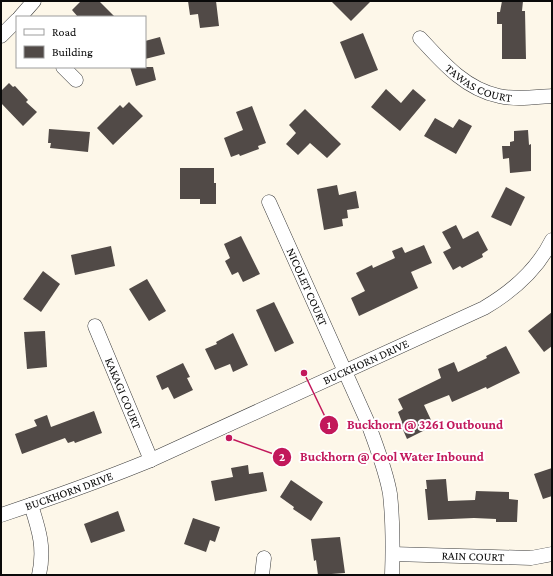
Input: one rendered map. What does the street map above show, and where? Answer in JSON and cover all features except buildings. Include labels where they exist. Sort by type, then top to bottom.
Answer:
[{"type":"street","points":[[21,16],[34,1]]},
{"type":"street","points":[[1,36],[16,21]]},
{"type":"street","name":"TAWAS COURT","points":[[420,38],[448,68],[468,83],[485,92],[500,96],[514,97],[552,96]]},
{"type":"street","points":[[64,68],[76,80]]},
{"type":"street","name":"NICOLET COURT","points":[[268,202],[368,423],[382,460],[390,494],[393,535],[392,575]]},
{"type":"street","name":"BUCKHORN DRIVE","points":[[1,515],[114,475],[151,460],[484,308],[504,296],[521,282],[535,266],[552,240]]},
{"type":"street","name":"KAKAGI COURT","points":[[95,326],[151,460]]},
{"type":"street","points":[[31,505],[40,535],[42,548],[42,561],[39,575]]},
{"type":"street","name":"RAIN COURT","points":[[393,554],[531,558],[552,554]]},
{"type":"street","points":[[262,575],[264,558]]},
{"type":"place","name":"Buckhorn @ 3261 Outbound","points":[[304,373]]},
{"type":"place","name":"Buckhorn @ Cool Water Inbound","points":[[229,438]]}]
